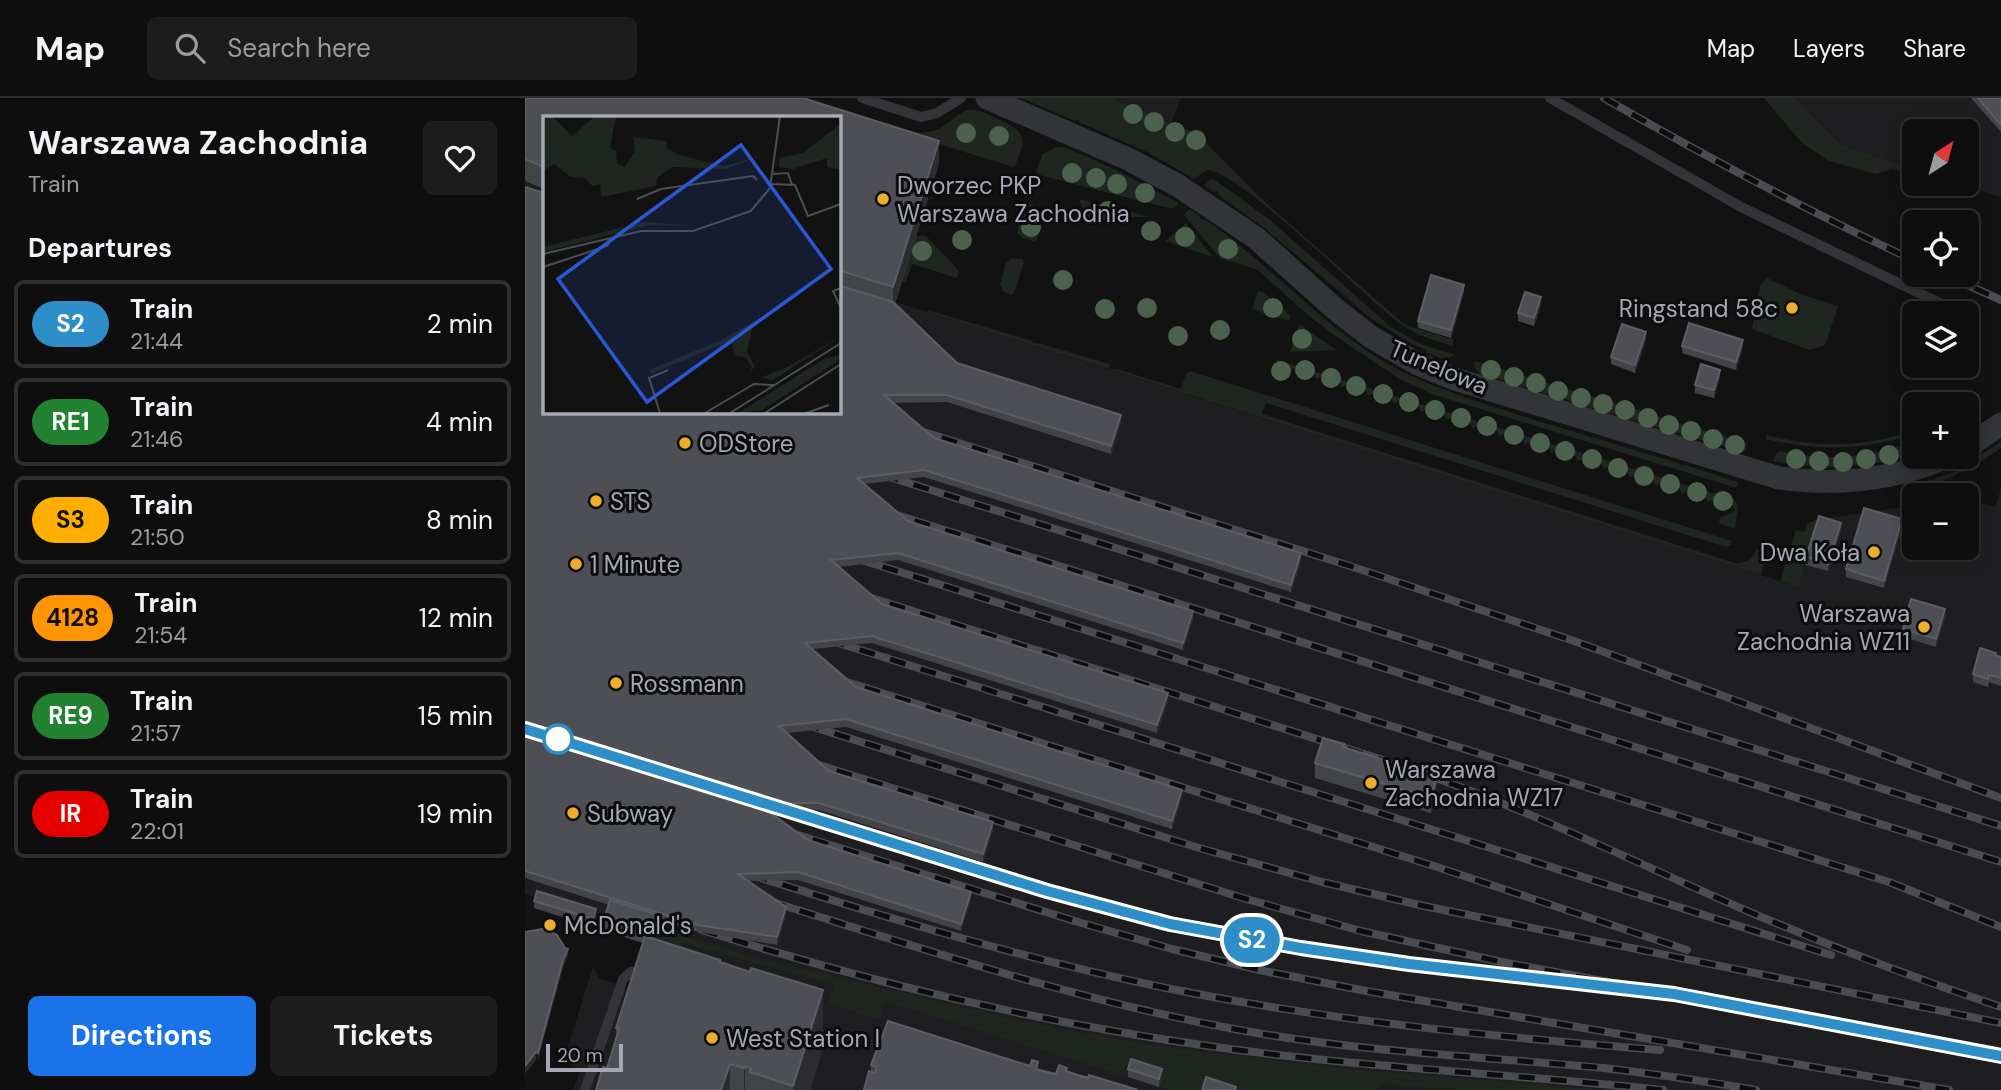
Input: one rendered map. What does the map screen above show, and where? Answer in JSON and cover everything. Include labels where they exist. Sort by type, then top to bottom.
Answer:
[{"type":"street","name":"Tunelowa","points":[[987,98],[1128,159],[1177,185],[1255,238],[1371,337],[1418,364],[1455,379],[1779,478],[1821,482],[1860,480],[1912,469]]},
{"type":"street","points":[[1979,439],[2001,424]]},
{"type":"lane","points":[[862,98],[921,117],[937,113],[961,98]]},
{"type":"lane","points":[[1550,98],[1741,207],[1936,301]]},
{"type":"lane","points":[[585,1090],[623,979],[637,970],[656,973]]},
{"type":"shaded area","points":[[1021,98],[1111,98],[1197,134],[1266,203],[1405,325],[1454,340],[1452,346],[1420,335],[1402,325],[1273,212],[1223,176],[1206,170],[1194,179],[1147,152],[1077,119],[1075,121]]},
{"type":"shaded area","points":[[1111,98],[1181,98],[1171,123]]},
{"type":"shaded area","points":[[1764,98],[1796,98],[1841,145],[1902,165],[1902,172],[1893,169],[1876,174],[1829,161],[1802,143]]},
{"type":"shaded area","points":[[1796,98],[2001,98],[2001,197],[1979,190],[1979,119],[1902,119],[1902,165],[1841,145]]},
{"type":"shaded area","points":[[967,110],[987,114],[1017,130],[1021,135],[1022,148],[1014,167],[908,135],[938,129]]},
{"type":"shaded area","points":[[1056,147],[1067,148],[1116,170],[1179,203],[1175,208],[1168,208],[1035,174],[1043,154]]},
{"type":"shaded area","points":[[525,179],[543,185],[543,413],[840,413],[840,401],[863,292],[1799,587],[1822,519],[1902,507],[1902,560],[1979,560],[1979,502],[1995,507],[2001,489],[2001,1090],[1377,1090],[1382,1085],[1360,1090],[573,1090],[579,1074],[578,1069],[563,1062],[593,967],[599,978],[637,991],[674,970],[684,936],[660,929],[608,921],[525,894]]},
{"type":"shaded area","points":[[1214,179],[1270,220],[1391,327],[1421,344],[1455,355],[1446,360],[1426,353],[1426,350],[1372,319],[1264,228],[1217,191],[1205,186],[1209,180]]},
{"type":"shaded area","points":[[1079,199],[1151,217],[1086,217]]},
{"type":"shaded area","points":[[1026,202],[1032,204],[1041,224],[1036,242],[1018,234]]},
{"type":"shaded area","points":[[1189,209],[1228,236],[1335,328],[1399,370],[1476,401],[1678,463],[1682,467],[1685,465],[1738,482],[1737,488],[1432,394],[1398,378],[1335,336],[1258,270],[1220,258],[1184,215]]},
{"type":"shaded area","points":[[1186,223],[1213,257],[1165,241]]},
{"type":"shaded area","points":[[916,236],[926,236],[959,271],[957,278],[912,264],[906,282],[902,281]]},
{"type":"shaded area","points":[[1011,258],[1022,259],[1024,262],[1011,295],[1003,291],[1000,284],[1006,263]]},
{"type":"shaded area","points":[[1767,278],[1800,294],[1838,306],[1825,345],[1810,350],[1752,329],[1760,286]]},
{"type":"shaded area","points":[[1258,291],[1291,316],[1289,321],[1254,310]]},
{"type":"shaded area","points":[[928,310],[1032,341],[1033,344],[1034,342],[1110,364],[1109,369],[1117,369],[1181,389],[1186,374],[1190,371],[1732,541],[1731,545],[1726,547],[1266,403],[1262,414],[1735,563],[1749,560],[1757,549],[1764,557],[1761,575],[927,312]]},
{"type":"shaded area","points":[[1299,324],[1336,350],[1290,352]]},
{"type":"shaded area","points":[[1277,360],[1735,500],[1738,506],[1735,529],[1719,522],[1720,518],[1735,511],[1730,501],[1721,506],[1717,498],[1708,502],[1703,494],[1696,498],[1690,489],[1682,494],[1678,485],[1669,489],[1664,481],[1656,486],[1651,477],[1643,481],[1639,473],[1630,477],[1626,469],[1617,473],[1612,465],[1604,469],[1599,461],[1591,465],[1586,457],[1578,461],[1573,452],[1565,457],[1560,448],[1551,453],[1547,445],[1538,449],[1534,440],[1525,445],[1521,436],[1512,441],[1508,432],[1499,436],[1495,428],[1486,432],[1482,424],[1473,428],[1468,420],[1460,424],[1455,416],[1447,420],[1442,412],[1434,416],[1429,407],[1421,412],[1416,404],[1408,408],[1403,399],[1394,404],[1390,395],[1381,400],[1377,391],[1368,396],[1364,387],[1355,392],[1351,383],[1342,387],[1338,379],[1329,383],[1325,375],[1316,379],[1311,371],[1303,375],[1298,367],[1277,377],[1273,374]]},
{"type":"shaded area","points":[[1474,361],[1747,443],[1745,452],[1481,374],[1475,369]]},
{"type":"shaded area","points":[[1902,434],[1902,437],[1896,439],[1841,447],[1804,446],[1766,439],[1767,435],[1804,443],[1841,444]]},
{"type":"shaded area","points":[[2001,442],[2001,448],[1979,462],[1979,455]]},
{"type":"shaded area","points":[[1902,446],[1902,457],[1862,465],[1827,467],[1773,461],[1780,451],[1831,457]]},
{"type":"shaded area","points":[[1967,469],[1938,483],[1922,483],[1954,472]]},
{"type":"shaded area","points":[[1818,519],[1819,524],[1799,587],[1780,581],[1796,530],[1804,532],[1808,523]]},
{"type":"shaded area","points":[[660,928],[760,960],[1017,1020],[1149,1045],[1346,1069],[1609,1090],[1458,1090],[1384,1084],[1377,1090],[1169,1090],[1159,1087],[1161,1076],[1131,1067],[1128,1077],[885,1001],[879,1020],[829,1003],[834,985],[682,943],[677,962],[652,954]]},
{"type":"building","points":[[525,98],[803,98],[939,141],[893,287],[840,271],[840,116],[543,116],[543,167],[525,159]]},
{"type":"building","points":[[1978,98],[2001,98],[2001,125]]},
{"type":"building","points":[[525,187],[543,193],[543,413],[840,413],[840,286],[893,302],[957,363],[1121,415],[1111,446],[947,395],[884,395],[934,438],[1301,553],[1291,585],[924,470],[857,478],[908,521],[1193,611],[1183,643],[898,553],[831,560],[882,604],[1168,693],[1157,725],[872,636],[805,643],[856,687],[1182,790],[1172,821],[846,719],[779,726],[829,771],[993,822],[983,854],[819,803],[757,803],[808,840],[971,892],[961,924],[798,872],[738,874],[786,907],[777,937],[698,925],[525,871]]},
{"type":"building","points":[[1431,275],[1464,285],[1451,330],[1418,321]]},
{"type":"building","points":[[1525,292],[1541,297],[1534,318],[1518,313]]},
{"type":"building","points":[[1689,323],[1743,340],[1736,362],[1682,346]]},
{"type":"building","points":[[1622,324],[1646,332],[1635,365],[1611,357]]},
{"type":"building","points":[[1701,364],[1720,370],[1714,390],[1695,385]]},
{"type":"building","name":"Dwa Koła","points":[[1864,508],[1902,519],[1884,581],[1846,569]]},
{"type":"building","points":[[1819,516],[1841,523],[1828,564],[1806,557]]},
{"type":"building","name":"Warszawa Zachodnia WZ11","points":[[1911,599],[1945,609],[1936,639],[1903,629]]},
{"type":"building","points":[[1980,648],[2001,657],[2001,678],[1989,675],[1988,679],[1973,674]]},
{"type":"building","points":[[1323,738],[1344,744],[1343,747],[1437,776],[1431,798],[1315,763]]},
{"type":"building","points":[[537,891],[596,909],[593,919],[534,901]]},
{"type":"building","points":[[610,900],[659,915],[654,932],[605,916]]},
{"type":"building","points":[[542,929],[557,935],[568,949],[538,1053],[536,1052],[525,1066],[525,932]]},
{"type":"building","points":[[645,936],[750,972],[751,968],[823,990],[793,1086],[750,1072],[751,1068],[730,1064],[721,1090],[596,1090],[603,1067],[607,1068],[619,1029],[616,1028]]},
{"type":"building","points":[[888,1021],[1030,1066],[1032,1060],[1038,1062],[1036,1069],[1056,1074],[1059,1065],[1077,1075],[1088,1078],[1089,1075],[1138,1090],[864,1090],[869,1071],[875,1073],[877,1067],[871,1065]]},
{"type":"building","points":[[1131,1059],[1162,1069],[1159,1079],[1128,1069]]},
{"type":"building","points":[[1206,1077],[1236,1087],[1235,1090],[1202,1090]]},
{"type":"railway","points":[[1604,98],[1758,183],[1902,255]]},
{"type":"railway","points":[[1972,287],[2001,300]]},
{"type":"railway","points":[[911,428],[1347,565],[1574,641],[2001,798]]},
{"type":"railway","points":[[883,475],[2001,826]]},
{"type":"railway","points":[[884,511],[2001,862]]},
{"type":"railway","points":[[852,557],[1889,882],[2001,927]]},
{"type":"railway","points":[[859,594],[1386,761]]},
{"type":"railway","points":[[829,640],[1831,955]]},
{"type":"railway","points":[[834,678],[1437,867],[1687,950]]},
{"type":"railway","points":[[804,724],[1199,848],[1322,882],[1424,906],[2001,1023]]},
{"type":"railway","points":[[806,761],[1243,898],[1361,931],[1502,962],[2001,1056]]},
{"type":"railway","points":[[1419,772],[1546,822],[1814,939],[2001,1007]]},
{"type":"railway","points":[[769,805],[1019,884],[1171,924],[1359,957],[1549,980]]},
{"type":"railway","points":[[782,830],[1078,922],[1172,949],[1264,971],[1366,991],[1949,1090]]},
{"type":"railway","points":[[752,875],[960,938],[1171,989],[1414,1027],[1660,1050]]},
{"type":"railway","points":[[769,901],[1014,976],[1137,1009],[1200,1022],[1348,1046],[1604,1068],[1756,1090]]},
{"type":"railway","points":[[702,930],[893,984],[1021,1013],[1151,1037],[1328,1060],[1663,1090]]},
{"type":"train","name":"S2","points":[[525,729],[1047,891],[1170,924],[1409,964],[1674,994],[2001,1056]]},
{"type":"place","name":"Dworzec PKP Warszawa Zachodnia","points":[[883,199]]},
{"type":"place","name":"Ringstand 58c","points":[[1792,308]]},
{"type":"place","name":"ODStore","points":[[685,443]]},
{"type":"place","name":"STS","points":[[596,501]]},
{"type":"place","name":"Dwa Koła","points":[[1874,552]]},
{"type":"place","name":"1 Minute","points":[[576,564]]},
{"type":"place","name":"Warszawa Zachodnia WZ11","points":[[1924,627]]},
{"type":"place","name":"Rossmann","points":[[616,683]]},
{"type":"place","name":"Warszawa Zachodnia WZ17","points":[[1371,783]]},
{"type":"place","name":"Subway","points":[[573,813]]},
{"type":"place","name":"McDonald's","points":[[550,925]]},
{"type":"place","name":"West Station I","points":[[712,1038]]}]
